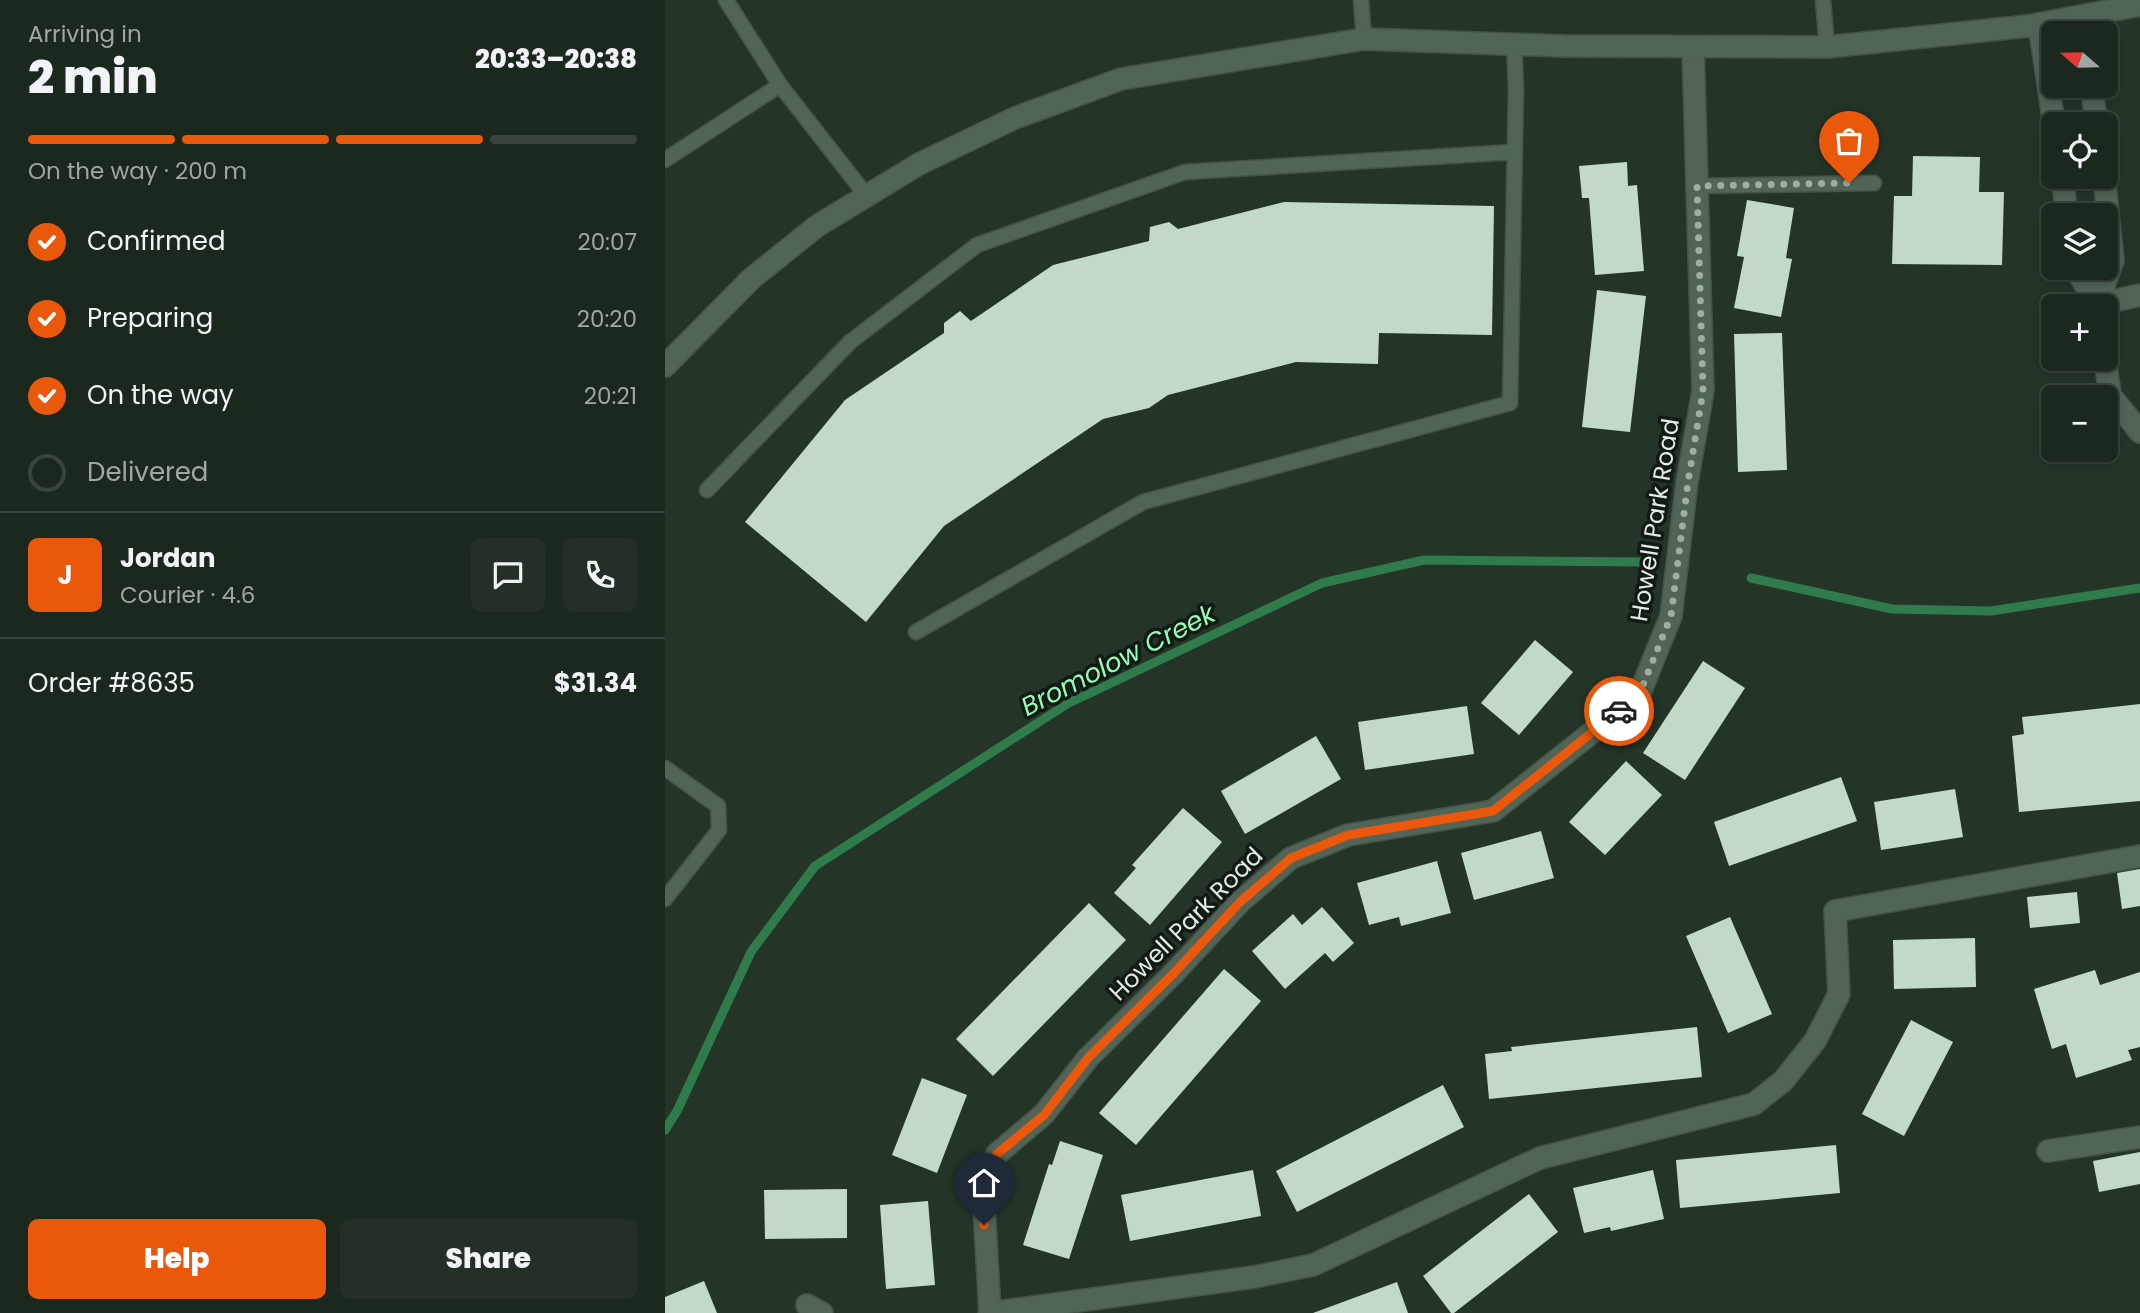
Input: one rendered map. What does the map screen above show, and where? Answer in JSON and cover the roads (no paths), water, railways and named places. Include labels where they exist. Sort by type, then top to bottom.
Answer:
[{"type":"street","points":[[2094,21],[2140,5]]},
{"type":"street","points":[[665,366],[751,279],[817,226],[866,195],[919,164],[1015,118],[1121,79],[1364,39],[1514,44],[1827,47],[2039,24],[2052,112]]},
{"type":"street","name":"Howell Park Road","points":[[1693,47],[1703,391],[1671,616],[1639,695],[1493,811],[1348,835],[1291,858],[1240,902],[1173,974],[1088,1058],[1044,1115],[997,1154],[983,1189],[990,1313],[1254,1277],[1313,1265],[1540,1158],[1753,1104],[1783,1081],[1815,1041],[1839,994],[1835,911],[2140,856]]},
{"type":"street","points":[[2118,300],[2140,295]]},
{"type":"street","points":[[2107,371],[2110,395],[2140,432]]},
{"type":"street","points":[[2048,1152],[2140,1137]]},
{"type":"lane","points":[[726,0],[780,85],[866,195]]},
{"type":"lane","points":[[1361,0],[1364,39]]},
{"type":"lane","points":[[1823,0],[1827,47]]},
{"type":"lane","points":[[916,632],[1143,502],[1510,403],[1515,152],[1514,44]]},
{"type":"lane","points":[[665,160],[780,85]]},
{"type":"lane","points":[[707,490],[850,342],[977,245],[1185,172],[1515,152]]},
{"type":"lane","points":[[1697,186],[1874,183]]},
{"type":"lane","points":[[665,768],[718,806],[719,830],[665,899]]},
{"type":"waterway","name":"Bromolow Creek","points":[[665,1130],[677,1111],[751,952],[815,866],[1067,704],[1322,583],[1424,560],[1646,562]]},
{"type":"waterway","name":"Bromolow Creek","points":[[1751,578],[1892,609],[1991,611],[2140,588]]}]
